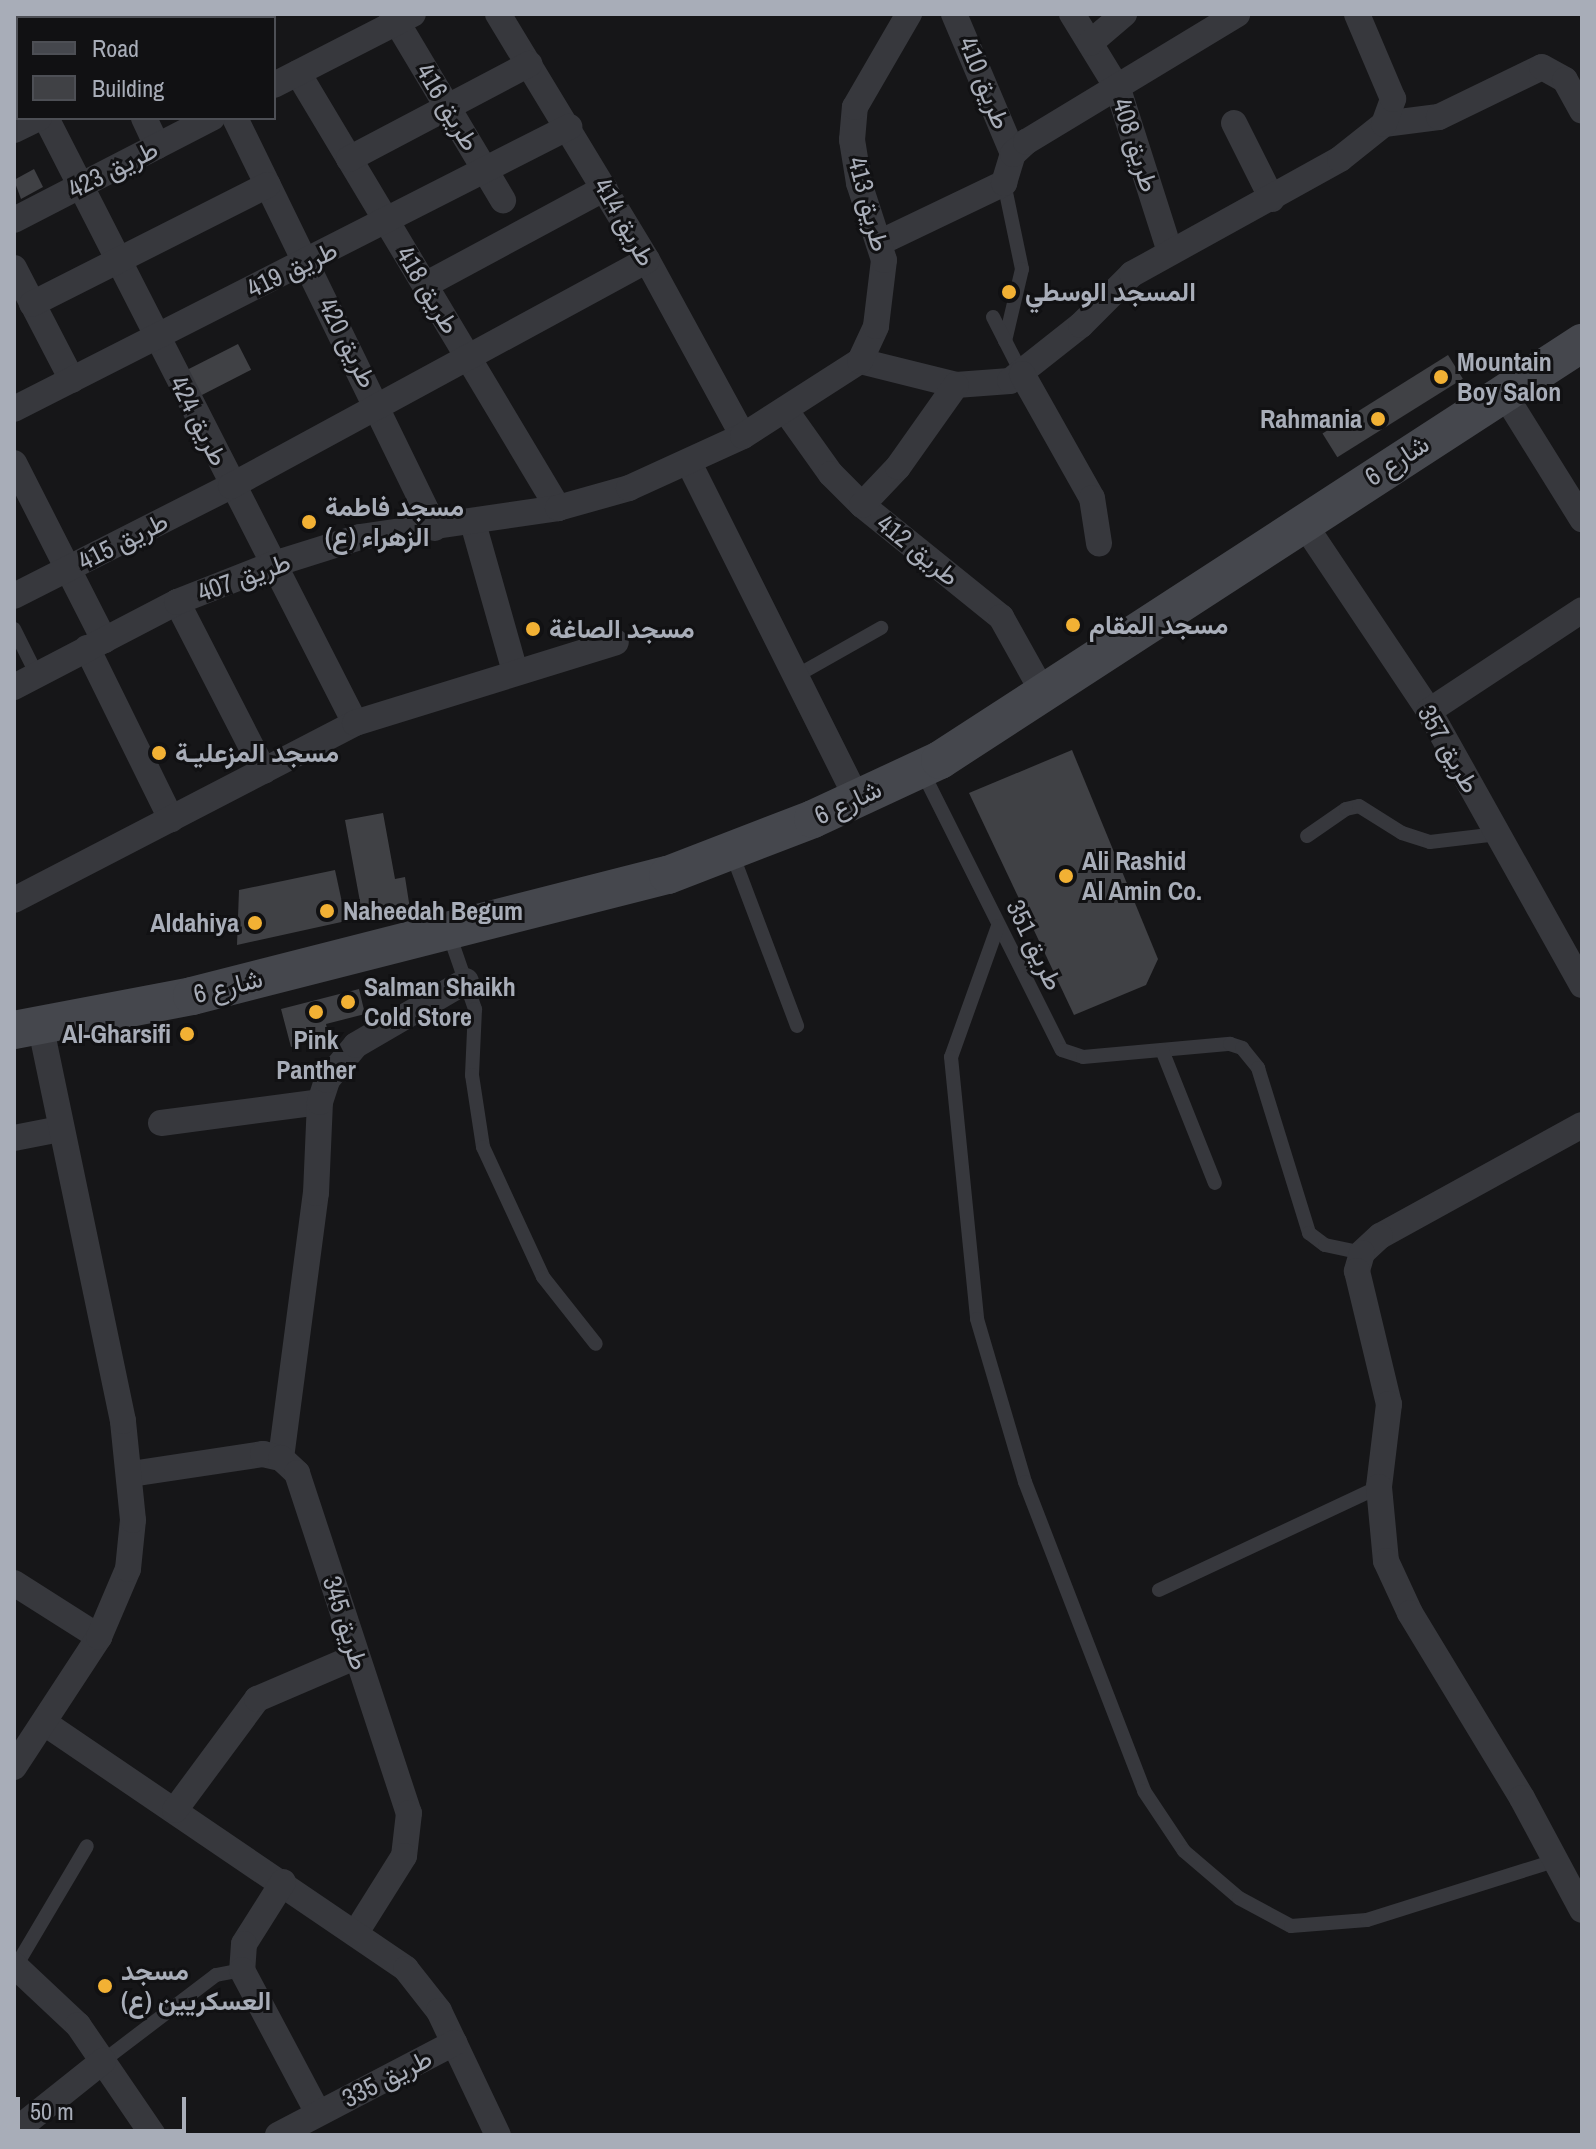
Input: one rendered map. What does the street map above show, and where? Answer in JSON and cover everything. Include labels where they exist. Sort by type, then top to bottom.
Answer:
[{"type":"street","name":"طريق 414","points":[[498,14],[647,260],[743,436]]},
{"type":"street","name":"طريق 413","points":[[860,361],[876,326],[883,292],[879,243],[859,183],[852,140],[855,107],[909,14]]},
{"type":"street","name":"طريق 410","points":[[954,14],[1013,154]]},
{"type":"street","name":"طريق 408","points":[[1072,14],[1118,89],[1170,252]]},
{"type":"street","points":[[1090,43],[1124,14]]},
{"type":"street","points":[[879,243],[1004,183],[1013,154],[1237,14]]},
{"type":"street","points":[[1357,14],[1393,99],[1384,124]]},
{"type":"street","points":[[281,78],[401,17]]},
{"type":"street","name":"طريق 416","points":[[401,17],[447,106],[503,200]]},
{"type":"street","points":[[349,159],[529,64]]},
{"type":"street","points":[[743,436],[860,361],[956,385],[1010,381],[1022,374],[1132,274],[1340,159],[1384,124],[1439,117],[1542,67],[1565,80],[1582,111]]},
{"type":"street","name":"طريق 418","points":[[281,78],[349,159],[558,508]]},
{"type":"street","points":[[14,130],[35,120]]},
{"type":"street","name":"طريق 424","points":[[47,120],[271,565],[355,723]]},
{"type":"street","points":[[145,120],[157,146]]},
{"type":"street","name":"طريق 423","points":[[14,220],[208,120]]},
{"type":"street","name":"طريق 420","points":[[236,120],[380,406],[435,528]]},
{"type":"street","points":[[1234,123],[1272,199]]},
{"type":"street","name":"طريق 419","points":[[14,409],[388,223],[569,127]]},
{"type":"street","points":[[32,304],[268,185]]},
{"type":"street","points":[[425,285],[605,188]]},
{"type":"street","name":"طريق 415","points":[[14,596],[231,486],[647,260]]},
{"type":"street","points":[[14,268],[72,380]]},
{"type":"street","name":"شارع 6","points":[[27,1027],[192,996],[668,875],[857,798],[921,769],[1503,392],[1578,353]]},
{"type":"street","points":[[1022,374],[1092,498],[1099,543]]},
{"type":"street","points":[[862,505],[908,454],[956,385]]},
{"type":"street","points":[[1503,392],[1582,519]]},
{"type":"street","name":"طريق 412","points":[[786,411],[831,474],[862,505],[1001,617],[1043,692]]},
{"type":"street","name":"طريق 407","points":[[25,681],[177,602],[271,565],[360,537],[473,523],[558,508],[629,488],[743,436]]},
{"type":"street","points":[[14,463],[69,569],[96,644],[171,819]]},
{"type":"street","points":[[689,463],[857,798]]},
{"type":"street","name":"طريق 357","points":[[1302,521],[1429,711],[1582,985]]},
{"type":"street","points":[[473,523],[515,671]]},
{"type":"street","points":[[177,602],[264,771]]},
{"type":"street","points":[[1429,711],[1582,610]]},
{"type":"street","points":[[14,900],[355,723],[616,642]]},
{"type":"street","points":[[131,1474],[255,1454],[281,1458],[316,1193],[320,1102],[327,1080],[356,1045],[466,981]]},
{"type":"street","points":[[14,1767],[46,1724],[99,1637],[128,1569],[131,1474],[60,1129],[27,1027]]},
{"type":"street","points":[[161,1123],[320,1102]]},
{"type":"street","points":[[1582,1125],[1380,1236],[1362,1253],[1357,1271],[1389,1404],[1379,1487],[1386,1561],[1410,1613],[1582,1910]]},
{"type":"street","points":[[14,1138],[60,1129]]},
{"type":"street","name":"طريق 345","points":[[281,1458],[302,1483],[410,1827],[404,1856],[357,1931]]},
{"type":"street","points":[[14,1583],[99,1637]]},
{"type":"street","points":[[175,1810],[257,1699],[355,1657]]},
{"type":"street","points":[[46,1724],[357,1931],[418,1982],[454,2043],[498,2135]]},
{"type":"street","points":[[283,1882],[244,1944],[242,1970],[318,2113]]},
{"type":"street","points":[[15,1966],[64,2009],[153,2135]]},
{"type":"street","name":"طريق 335","points":[[278,2135],[454,2043]]},
{"type":"street","points":[[14,2132],[103,2061]]},
{"type":"lane","points":[[1004,183],[1022,269],[1005,341]]},
{"type":"lane","points":[[993,317],[1022,374]]},
{"type":"lane","points":[[796,676],[881,628]]},
{"type":"lane","points":[[14,629],[25,681]]},
{"type":"lane","name":"طريق 351","points":[[921,769],[1062,1050],[1083,1057],[1230,1044],[1252,1057],[1309,1233],[1325,1245],[1362,1253]]},
{"type":"lane","points":[[1307,836],[1346,809],[1359,806],[1402,833],[1430,842],[1498,834]]},
{"type":"lane","points":[[731,851],[797,1026]]},
{"type":"lane","points":[[998,926],[956,1031],[950,1070],[977,1319],[1025,1482],[1144,1791],[1184,1851],[1239,1898],[1291,1926],[1367,1920],[1554,1861]]},
{"type":"lane","points":[[448,931],[475,1009],[472,1075],[483,1147],[543,1277],[596,1344]]},
{"type":"lane","points":[[1162,1050],[1215,1183]]},
{"type":"lane","points":[[1159,1590],[1379,1487]]},
{"type":"lane","points":[[15,1966],[87,1846]]},
{"type":"lane","points":[[103,2061],[216,1975],[242,1970]]},
{"type":"building","points":[[34,169],[43,187],[21,199],[14,180]]},
{"type":"building","points":[[238,344],[251,370],[199,396],[186,370]]},
{"type":"building","points":[[1448,355],[1463,379],[1337,457],[1322,433]]},
{"type":"building","name":"Ali Rashid Al Amin Co.","points":[[1072,750],[1158,959],[1146,985],[1074,1015],[969,793]]},
{"type":"building","points":[[383,813],[395,879],[405,877],[410,909],[363,918],[345,820]]},
{"type":"building","points":[[335,870],[346,921],[237,945],[239,890]]},
{"type":"building","points":[[359,989],[365,1014],[326,1024],[329,1037],[291,1047],[281,1009]]},
{"type":"place","name":"المسجد الوسطي","points":[[1009,292]]},
{"type":"place","name":"Mountain Boy Salon","points":[[1441,377]]},
{"type":"place","name":"Rahmania","points":[[1378,419]]},
{"type":"place","name":"مسجد فاطمة الزهراء (ع)","points":[[309,522]]},
{"type":"place","name":"مسجد المقام","points":[[1073,625]]},
{"type":"place","name":"مسجد الصاغة","points":[[533,629]]},
{"type":"place","name":"مسجد المزعليـة","points":[[159,753]]},
{"type":"place","name":"Ali Rashid Al Amin Co.","points":[[1066,876]]},
{"type":"place","name":"Naheedah Begum","points":[[327,911]]},
{"type":"place","name":"Aldahiya","points":[[255,923]]},
{"type":"place","name":"Salman Shaikh Cold Store","points":[[348,1002]]},
{"type":"place","name":"Pink Panther","points":[[316,1012]]},
{"type":"place","name":"Al-Gharsifi","points":[[187,1034]]},
{"type":"place","name":"مسجد العسكريين (ع)","points":[[105,1986]]}]
